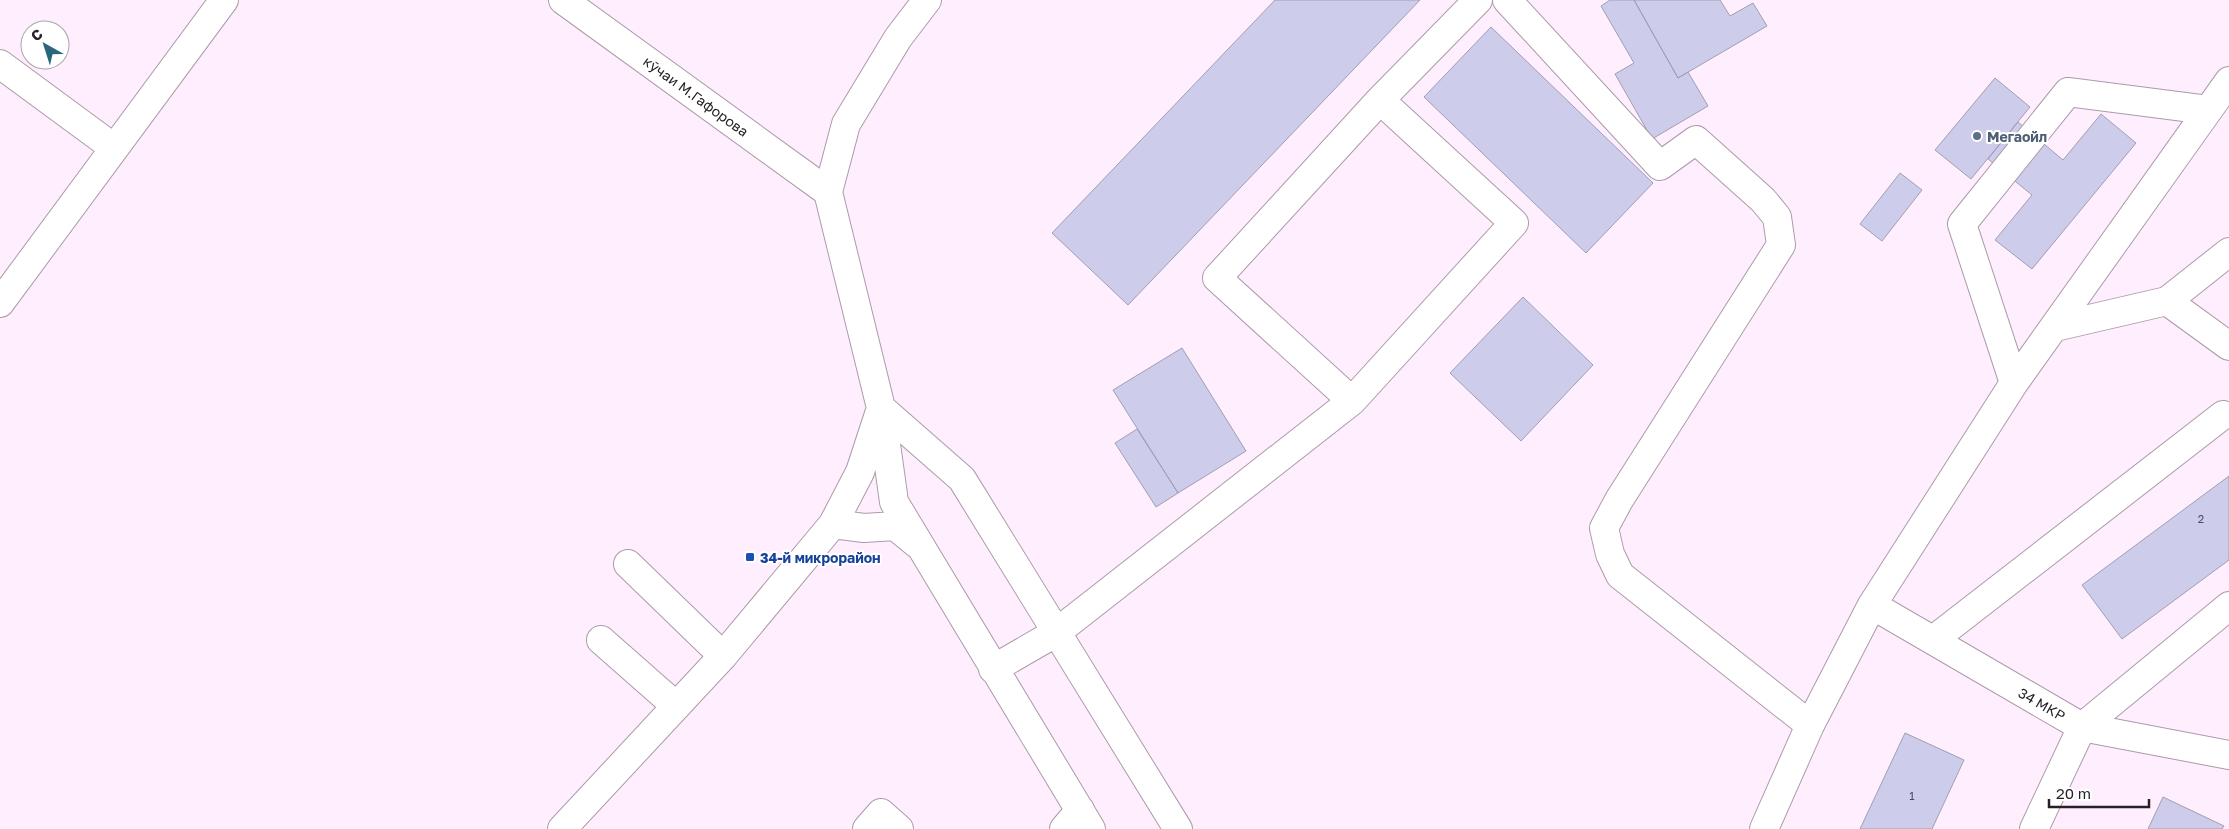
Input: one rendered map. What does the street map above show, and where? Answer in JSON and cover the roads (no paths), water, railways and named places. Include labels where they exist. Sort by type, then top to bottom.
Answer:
[{"type":"street","points":[[0,303],[224,0]]},
{"type":"street","name":"кӯчаи М.Гафорова","points":[[563,0],[828,192]]},
{"type":"street","points":[[928,0],[898,38],[846,124],[828,192],[881,408],[894,502],[993,669],[1078,823]]},
{"type":"street","points":[[1352,400],[1217,278],[1380,100],[1478,0]]},
{"type":"street","points":[[1507,0],[1660,166],[1696,140],[1763,200],[1777,217],[1781,245],[1624,492],[1604,528],[1610,554],[1620,575],[1810,725]]},
{"type":"street","points":[[0,64],[114,148]]},
{"type":"street","points":[[1764,829],[1810,725],[1872,605],[2014,383],[2229,81]]},
{"type":"street","points":[[2014,383],[1962,224],[2068,92],[2208,110]]},
{"type":"street","points":[[993,669],[1058,632],[1352,400],[1514,223],[1380,100]]},
{"type":"street","points":[[2055,327],[2167,301],[2229,252]]},
{"type":"street","points":[[2167,301],[2229,346]]},
{"type":"street","points":[[562,829],[723,656],[833,524],[860,472],[881,408]]},
{"type":"street","points":[[881,408],[962,479],[1178,829]]},
{"type":"street","points":[[1932,640],[2223,415]]},
{"type":"street","points":[[833,524],[864,528],[895,526],[920,547]]},
{"type":"street","points":[[628,564],[723,656]]},
{"type":"street","name":"34 МКР","points":[[1872,605],[2082,727],[2229,754]]},
{"type":"street","points":[[2034,829],[2082,727],[2229,606]]},
{"type":"street","points":[[601,640],[676,706]]},
{"type":"street","points":[[867,829],[881,813],[899,829]]},
{"type":"place","name":"Мегаойл","points":[[1977,136]]},
{"type":"place","name":"34-й микрорайон","points":[[750,557]]}]
